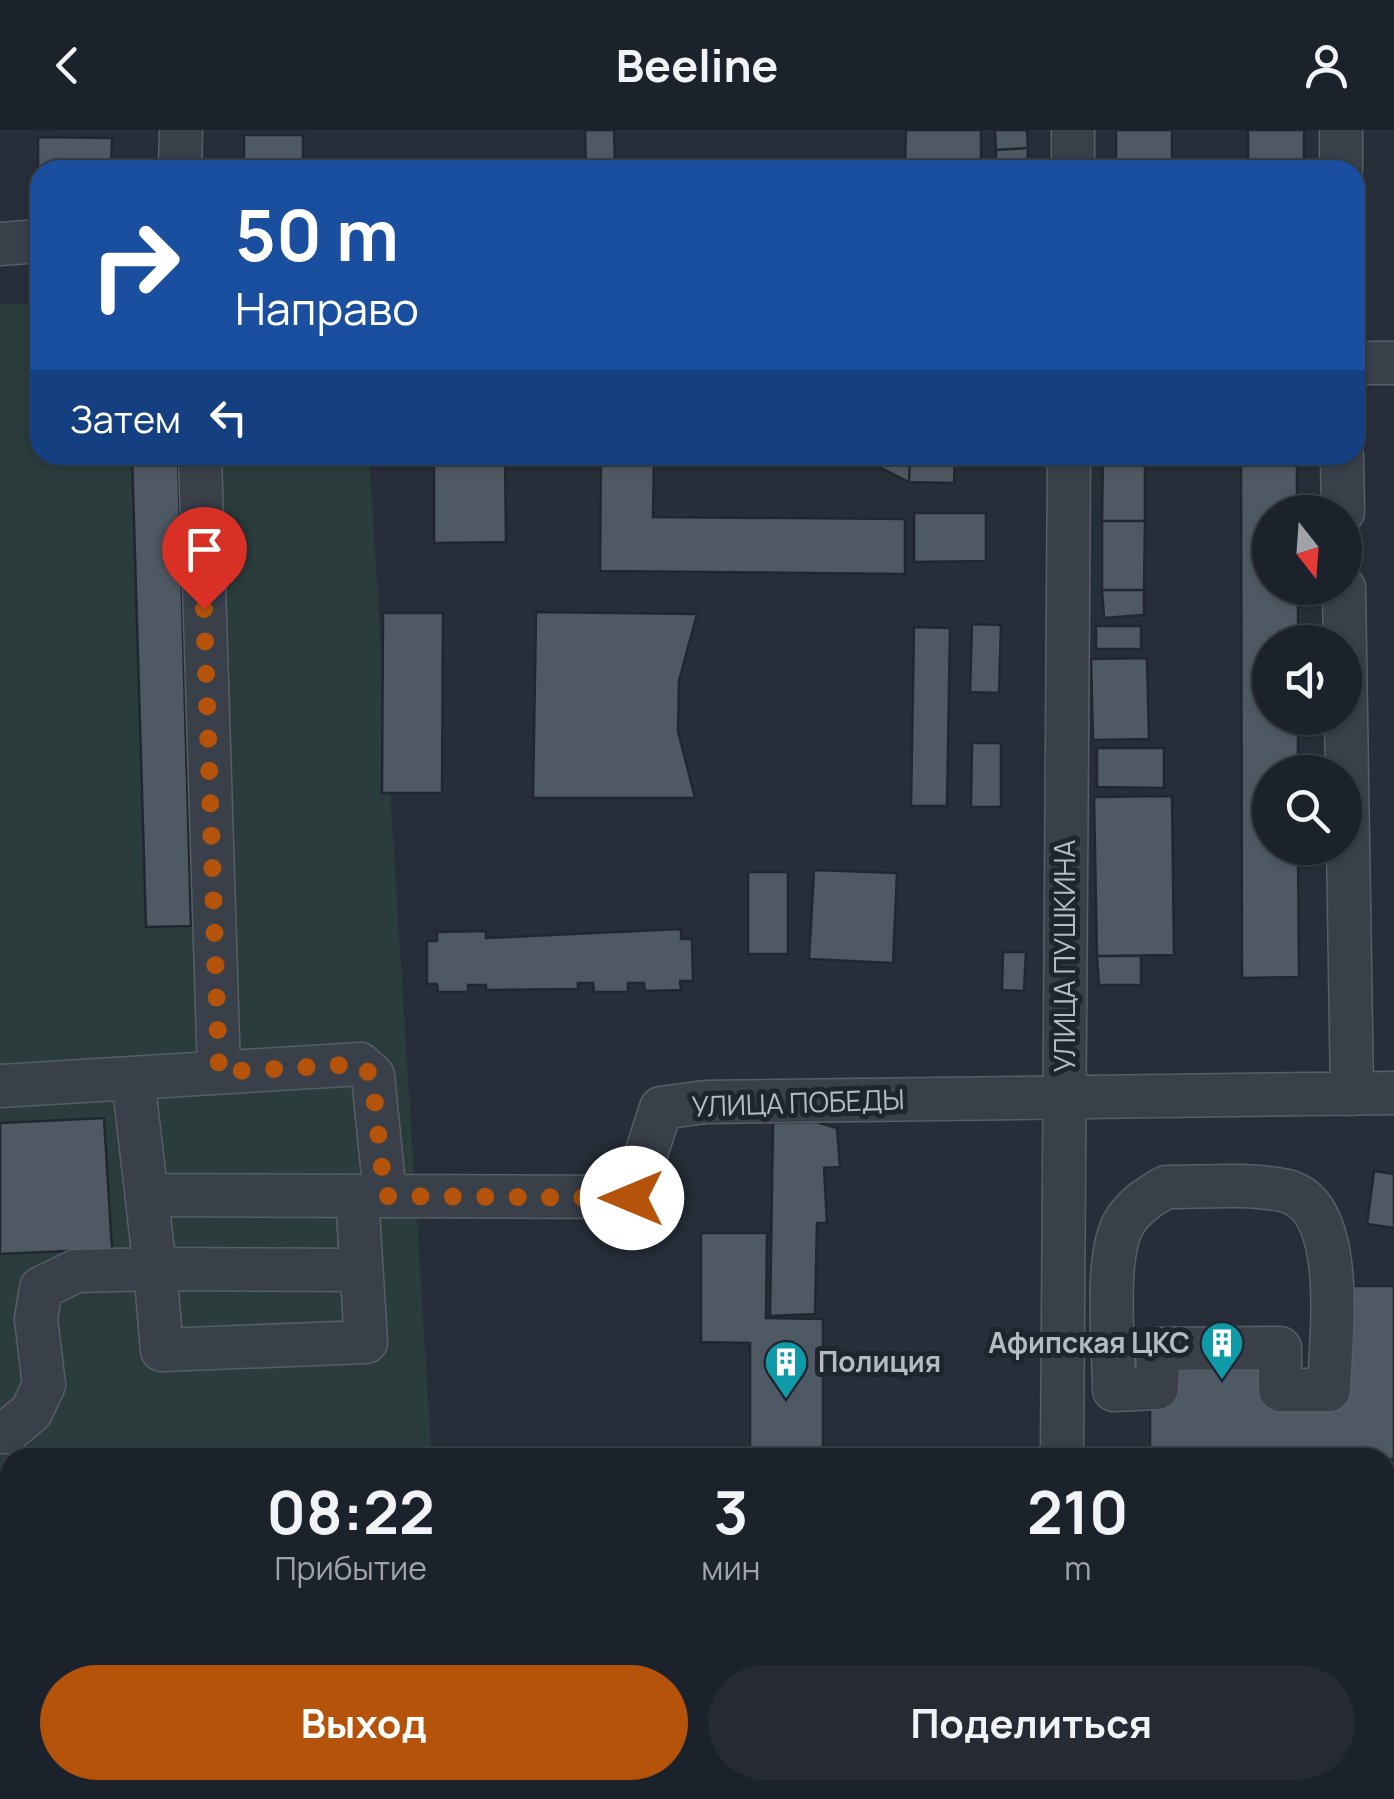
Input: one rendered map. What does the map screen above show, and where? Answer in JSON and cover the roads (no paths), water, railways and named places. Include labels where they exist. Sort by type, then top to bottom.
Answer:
[{"type":"street","points":[[180,130],[180,160]]},
{"type":"street","points":[[1073,160],[1074,130]]},
{"type":"street","points":[[1341,130],[1341,160]]},
{"type":"street","points":[[0,244],[30,242]]},
{"type":"street","points":[[1365,363],[1394,363]]},
{"type":"street","points":[[200,465],[219,1072]]},
{"type":"street","name":"УЛИЦА ПУШКИНА","points":[[1062,1448],[1070,465]]},
{"type":"street","points":[[1342,465],[1343,495]]},
{"type":"street","points":[[1344,605],[1352,1094]]},
{"type":"street","points":[[0,1086],[360,1064],[372,1076],[371,1196],[361,1270],[366,1342],[162,1350],[133,1078]]},
{"type":"street","name":"УЛИЦА ПОБЕДЫ","points":[[147,1196],[632,1198],[661,1108],[705,1102],[1394,1093]]},
{"type":"street","points":[[1166,1187],[1285,1190],[1306,1200],[1323,1222],[1330,1253],[1329,1390],[1280,1390],[1280,1348],[1158,1349],[1157,1388],[1114,1390],[1115,1250],[1123,1224],[1143,1201],[1166,1187]]},
{"type":"street","points":[[0,1432],[7,1432],[31,1412],[44,1386],[36,1319],[41,1288],[76,1271],[361,1270]]},
{"type":"place","name":"Афипская ЦКС","points":[[1222,1381]]},
{"type":"place","name":"Полиция","points":[[786,1400]]}]
